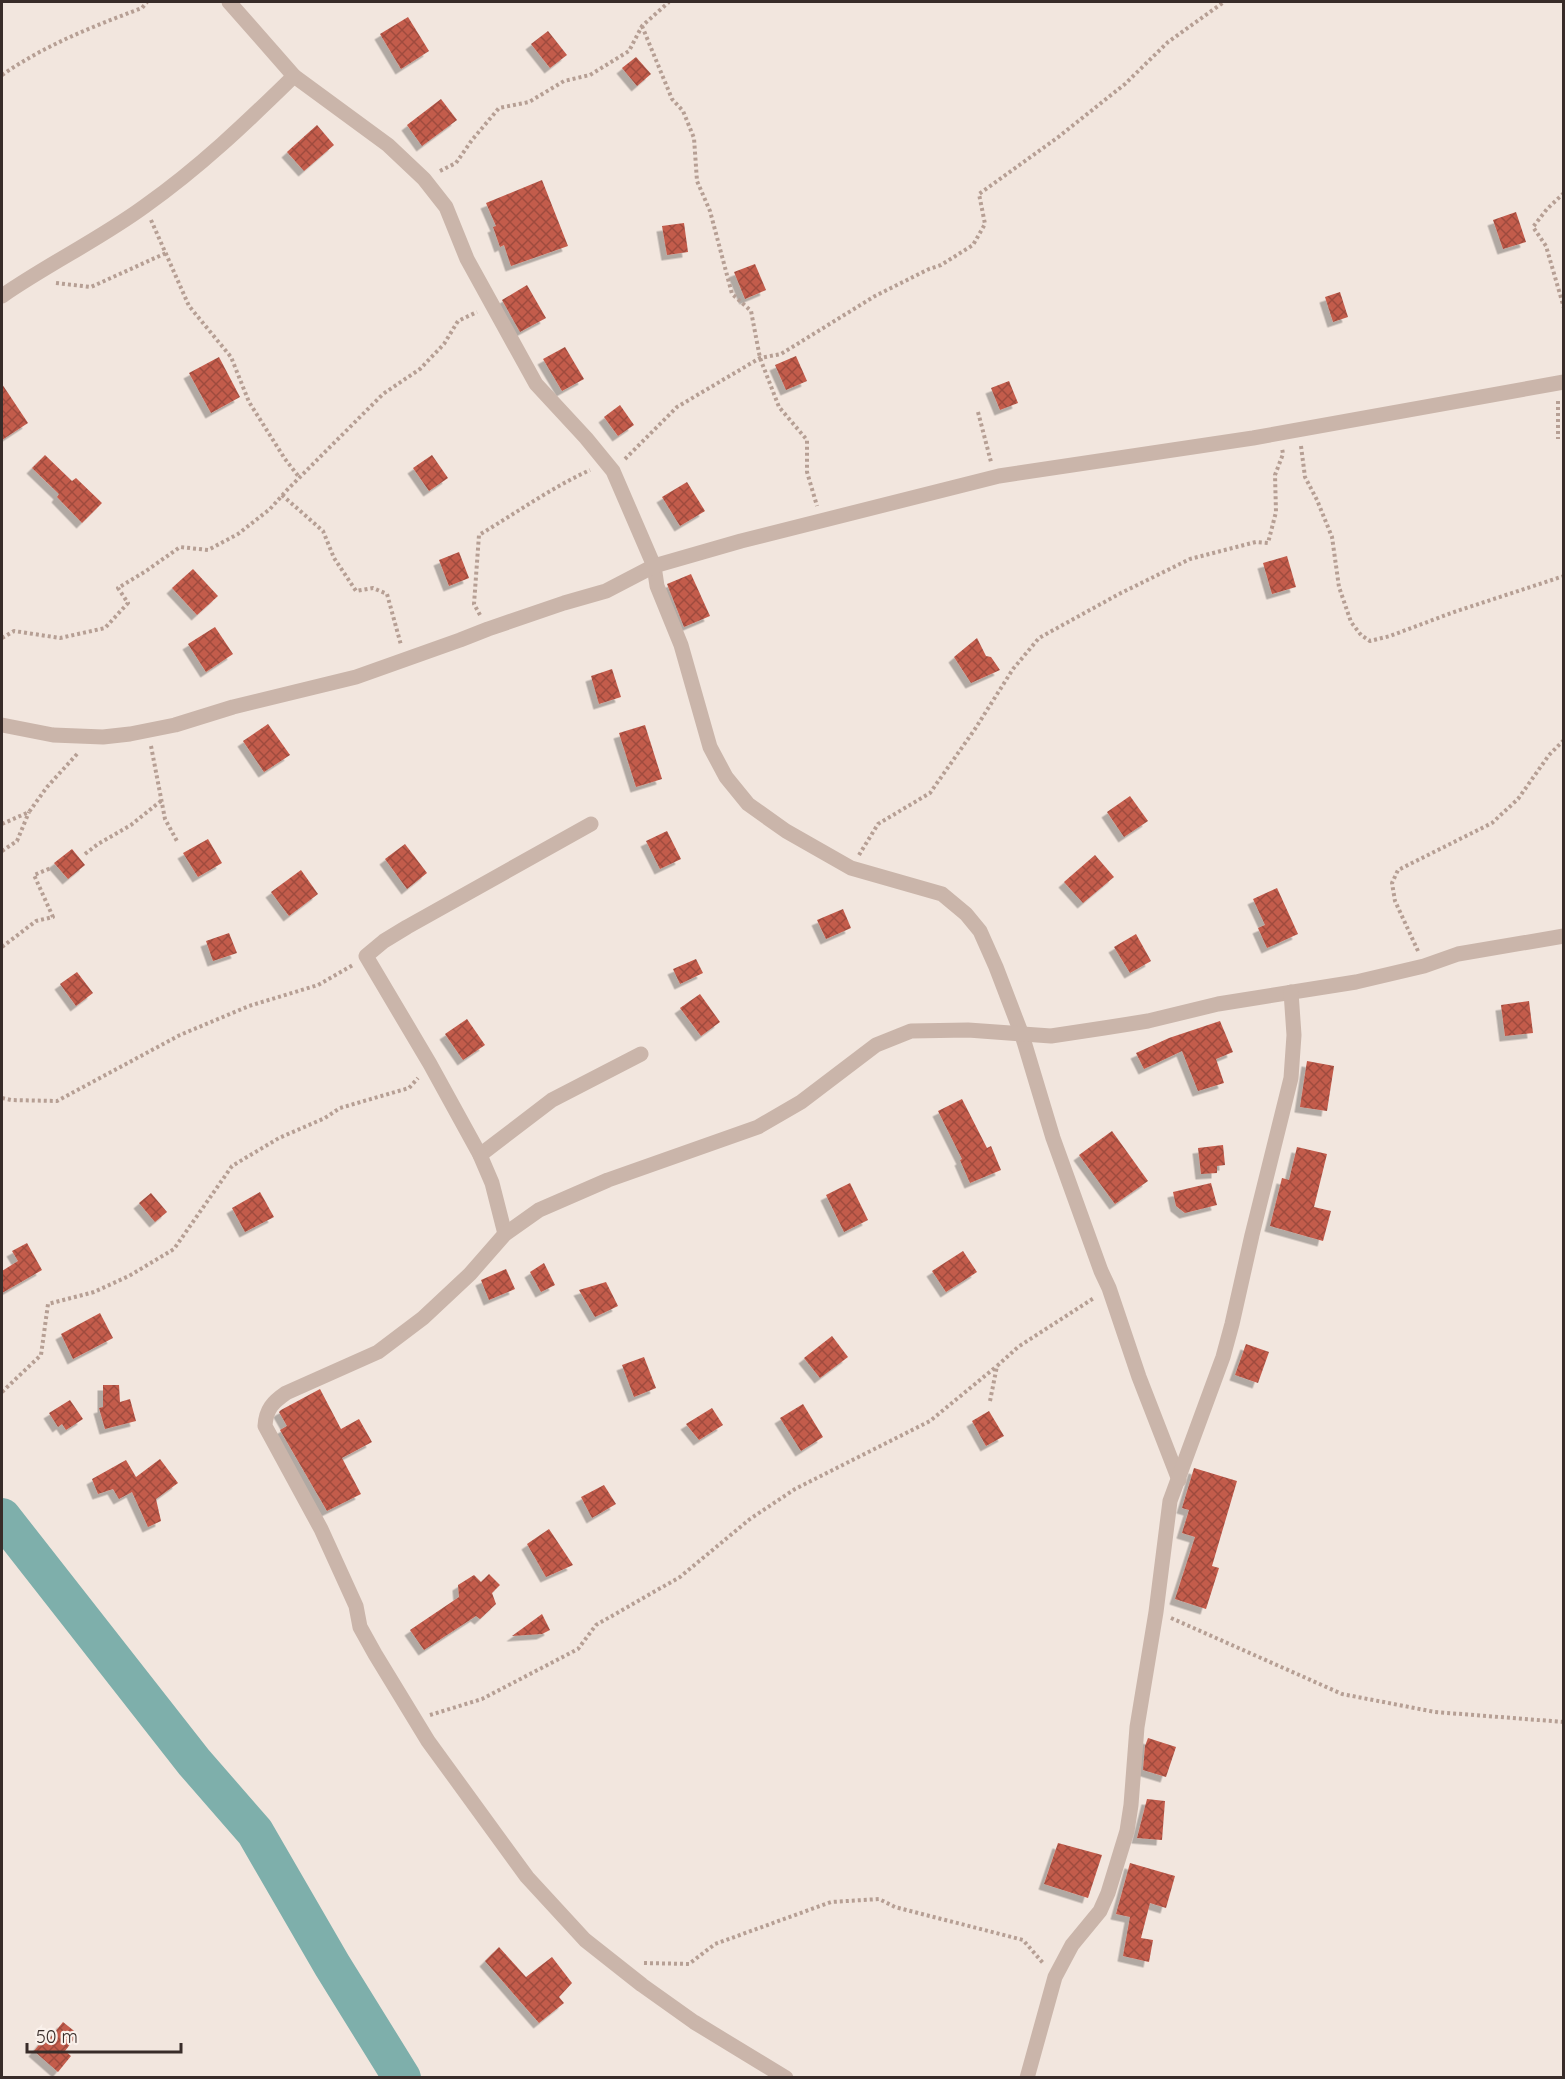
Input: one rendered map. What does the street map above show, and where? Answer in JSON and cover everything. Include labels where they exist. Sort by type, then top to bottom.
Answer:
[{"type":"street","points":[[229,2],[294,76],[388,145],[424,179],[446,207],[466,259],[536,384],[613,471],[654,566],[657,586],[681,645],[710,747],[726,777],[748,804],[786,831],[851,868],[942,894],[966,914],[980,931],[1022,1035],[1053,1138],[1109,1288],[1139,1377],[1179,1480]]},
{"type":"street","points":[[2,296],[39,270],[115,226],[195,169],[294,76]]},
{"type":"street","points":[[2,725],[53,735],[103,737],[175,725],[233,707],[356,677],[488,629],[606,591],[654,566],[741,541],[995,477],[1280,433],[1560,382]]},
{"type":"street","points":[[505,1234],[492,1183],[480,1155],[430,1064],[366,957],[384,941],[407,927],[591,824]]},
{"type":"street","points":[[786,2078],[694,2022],[642,1985],[585,1940],[527,1877],[452,1776],[415,1720],[360,1627],[356,1605],[321,1528],[266,1426],[266,1414],[273,1402],[286,1393],[337,1369],[356,1363],[387,1345],[423,1318],[470,1274],[505,1234],[539,1210],[608,1180],[758,1127],[801,1102],[876,1045],[885,1041],[911,1032],[968,1030],[1051,1036],[1104,1029],[1218,1004],[1356,982],[1424,966],[1458,954],[1563,936]]},
{"type":"street","points":[[1027,2078],[1055,1977],[1072,1945],[1100,1911],[1108,1893],[1127,1831],[1137,1727],[1156,1612],[1170,1501],[1223,1357],[1291,1078],[1294,1035],[1291,992]]},
{"type":"street","points":[[480,1155],[552,1100],[641,1054]]},
{"type":"path","points":[[2,75],[21,61],[90,28],[142,8],[147,2]]},
{"type":"path","points":[[424,179],[456,163],[499,108],[529,102],[564,81],[590,75],[629,51],[642,26],[669,2]]},
{"type":"path","points":[[488,629],[474,604],[478,535],[567,480],[592,469],[613,471],[677,407],[760,358],[781,354],[875,296],[941,265],[973,245],[985,224],[979,194],[1057,138],[1125,84],[1168,42],[1224,2]]},
{"type":"path","points":[[642,26],[672,99],[683,111],[694,138],[697,181],[710,211],[732,294],[751,311],[760,358],[779,407],[807,440],[807,472],[821,522]]},
{"type":"path","points":[[1563,193],[1533,227],[1546,246],[1563,308]]},
{"type":"path","points":[[145,206],[189,306],[231,357],[249,402],[299,477]]},
{"type":"path","points":[[49,286],[59,283],[91,287],[166,253]]},
{"type":"path","points":[[2,638],[14,631],[60,638],[105,628],[128,603],[118,588],[180,547],[208,550],[238,534],[270,509],[383,394],[420,369],[444,344],[458,321],[491,306]]},
{"type":"path","points":[[1558,439],[1560,382]]},
{"type":"path","points":[[978,412],[995,477]]},
{"type":"path","points":[[1299,429],[1305,477],[1332,537],[1339,587],[1351,622],[1361,635],[1370,641],[1563,576]]},
{"type":"path","points":[[851,868],[878,824],[930,793],[1013,669],[1039,638],[1119,594],[1190,559],[1256,542],[1268,543],[1276,512],[1275,475],[1283,454],[1280,433]]},
{"type":"path","points":[[282,495],[323,531],[334,558],[356,591],[373,588],[387,594],[405,658]]},
{"type":"path","points":[[149,730],[165,819],[178,843]]},
{"type":"path","points":[[2,851],[17,841],[29,812],[47,787],[83,747],[103,737]]},
{"type":"path","points":[[1424,966],[1395,901],[1392,883],[1398,870],[1492,823],[1518,799],[1549,755],[1563,740]]},
{"type":"path","points":[[85,854],[131,825],[161,800]]},
{"type":"path","points":[[2,824],[29,812]]},
{"type":"path","points":[[2,947],[36,921],[53,917],[34,875],[51,868]]},
{"type":"path","points":[[2,1098],[57,1101],[180,1035],[249,1006],[318,985],[366,957]]},
{"type":"path","points":[[2,1392],[41,1355],[48,1304],[94,1292],[129,1276],[174,1249],[232,1166],[279,1138],[325,1118],[340,1108],[409,1088],[430,1064]]},
{"type":"path","points":[[415,1720],[482,1699],[578,1649],[596,1625],[680,1577],[750,1519],[795,1489],[930,1421],[1018,1347],[1109,1288]]},
{"type":"path","points":[[990,1401],[997,1366]]},
{"type":"path","points":[[1156,1612],[1342,1694],[1435,1712],[1563,1722]]},
{"type":"path","points":[[615,1963],[688,1964],[715,1944],[831,1902],[879,1899],[895,1907],[1023,1940],[1055,1977]]},
{"type":"building","points":[[408,17],[429,51],[401,69],[380,34]]},
{"type":"building","points":[[548,31],[567,55],[550,68],[531,44]]},
{"type":"building","points":[[636,57],[651,74],[637,86],[622,68]]},
{"type":"building","points":[[441,99],[457,120],[422,146],[407,125]]},
{"type":"building","points":[[317,125],[334,145],[304,171],[287,152]]},
{"type":"building","points":[[542,180],[568,246],[511,266],[504,245],[500,247],[493,227],[496,226],[486,203]]},
{"type":"building","points":[[1516,212],[1526,242],[1503,249],[1493,220]]},
{"type":"building","points":[[684,223],[688,252],[667,255],[662,226]]},
{"type":"building","points":[[755,264],[766,290],[745,299],[734,272]]},
{"type":"building","points":[[527,285],[546,318],[520,332],[502,300]]},
{"type":"building","points":[[1340,292],[1348,317],[1333,322],[1325,297]]},
{"type":"building","points":[[565,347],[584,379],[562,391],[543,359]]},
{"type":"building","points":[[796,356],[807,381],[786,390],[775,365]]},
{"type":"building","points":[[219,357],[240,397],[211,413],[189,373]]},
{"type":"building","points":[[1009,381],[1018,403],[1000,410],[991,388]]},
{"type":"building","points":[[2,384],[28,423],[2,440]]},
{"type":"building","points":[[620,405],[634,425],[618,436],[604,417]]},
{"type":"building","points":[[45,455],[72,481],[76,478],[102,503],[82,523],[57,497],[59,494],[32,468]]},
{"type":"building","points":[[432,455],[448,478],[429,491],[413,468]]},
{"type":"building","points":[[687,482],[705,511],[680,526],[662,497]]},
{"type":"building","points":[[459,552],[469,578],[449,586],[439,560]]},
{"type":"building","points":[[1287,556],[1296,587],[1272,594],[1263,563]]},
{"type":"building","points":[[193,569],[218,596],[197,615],[172,588]]},
{"type":"building","points":[[691,574],[710,616],[684,627],[667,584]]},
{"type":"building","points":[[215,627],[233,654],[206,672],[188,644]]},
{"type":"building","points":[[977,638],[986,656],[991,657],[1000,670],[971,683],[954,657]]},
{"type":"building","points":[[612,669],[621,697],[599,704],[591,676]]},
{"type":"building","points":[[268,724],[290,755],[264,772],[243,741]]},
{"type":"building","points":[[645,725],[662,779],[636,787],[619,733]]},
{"type":"building","points":[[1130,796],[1148,821],[1124,837],[1107,812]]},
{"type":"building","points":[[667,831],[681,859],[660,869],[646,841]]},
{"type":"building","points":[[208,839],[222,863],[198,877],[183,853]]},
{"type":"building","points":[[405,844],[427,873],[407,889],[385,859]]},
{"type":"building","points":[[72,849],[85,865],[68,879],[54,863]]},
{"type":"building","points":[[1095,855],[1114,877],[1083,903],[1064,882]]},
{"type":"building","points":[[301,870],[318,894],[289,916],[271,892]]},
{"type":"building","points":[[1277,888],[1298,934],[1267,948],[1258,928],[1265,925],[1253,899]]},
{"type":"building","points":[[843,909],[851,928],[826,939],[817,920]]},
{"type":"building","points":[[229,933],[237,953],[213,961],[206,941]]},
{"type":"building","points":[[1136,934],[1151,961],[1130,973],[1114,947]]},
{"type":"building","points":[[696,959],[703,973],[680,984],[673,969]]},
{"type":"building","points":[[77,972],[93,993],[76,1006],[60,984]]},
{"type":"building","points":[[700,994],[720,1022],[701,1036],[680,1008]]},
{"type":"building","points":[[1529,1001],[1533,1033],[1505,1036],[1501,1005]]},
{"type":"building","points":[[467,1019],[485,1045],[463,1060],[445,1034]]},
{"type":"building","points":[[1220,1021],[1233,1052],[1216,1059],[1224,1083],[1198,1091],[1182,1051],[1144,1069],[1136,1053],[1169,1038]]},
{"type":"building","points":[[1307,1061],[1334,1066],[1327,1111],[1300,1107]]},
{"type":"building","points":[[962,1099],[987,1148],[991,1146],[1001,1170],[970,1183],[960,1160],[962,1159],[938,1111]]},
{"type":"building","points":[[1112,1131],[1148,1181],[1115,1204],[1079,1155]]},
{"type":"building","points":[[1223,1145],[1225,1165],[1217,1166],[1217,1173],[1201,1174],[1198,1148]]},
{"type":"building","points":[[1297,1147],[1327,1154],[1314,1207],[1331,1211],[1323,1241],[1270,1226],[1282,1178],[1289,1180]]},
{"type":"building","points":[[850,1183],[868,1220],[844,1232],[826,1195]]},
{"type":"building","points":[[1211,1183],[1217,1205],[1185,1213],[1176,1206],[1173,1192]]},
{"type":"building","points":[[260,1192],[274,1217],[245,1232],[232,1208]]},
{"type":"building","points":[[151,1193],[167,1212],[155,1222],[139,1203]]},
{"type":"building","points":[[27,1243],[42,1270],[2,1293],[2,1271],[18,1261],[12,1251]]},
{"type":"building","points":[[963,1251],[977,1272],[946,1292],[932,1271]]},
{"type":"building","points":[[544,1263],[555,1285],[541,1292],[530,1272]]},
{"type":"building","points":[[506,1269],[515,1289],[489,1300],[481,1280]]},
{"type":"building","points":[[606,1282],[618,1306],[595,1317],[579,1290]]},
{"type":"building","points":[[100,1313],[113,1338],[73,1359],[61,1334]]},
{"type":"building","points":[[832,1336],[848,1357],[820,1378],[804,1358]]},
{"type":"building","points":[[1246,1344],[1269,1352],[1258,1383],[1235,1375]]},
{"type":"building","points":[[644,1357],[656,1388],[634,1397],[622,1365]]},
{"type":"building","points":[[103,1385],[119,1385],[120,1402],[130,1399],[136,1421],[105,1429],[99,1408],[103,1407]]},
{"type":"building","points":[[320,1389],[341,1429],[359,1419],[372,1442],[342,1458],[361,1494],[327,1511],[280,1430],[287,1426],[279,1412]]},
{"type":"building","points":[[70,1400],[83,1419],[66,1430],[62,1424],[58,1427],[49,1413]]},
{"type":"building","points":[[803,1404],[823,1437],[801,1451],[780,1418]]},
{"type":"building","points":[[712,1408],[723,1425],[699,1440],[686,1424]]},
{"type":"building","points":[[989,1411],[1004,1436],[986,1446],[972,1421]]},
{"type":"building","points":[[160,1459],[178,1483],[156,1499],[161,1521],[148,1527],[132,1492],[119,1499],[113,1489],[98,1494],[92,1479],[126,1460],[136,1477]]},
{"type":"building","points":[[1194,1468],[1237,1481],[1212,1566],[1219,1568],[1206,1609],[1175,1599],[1195,1537],[1182,1533],[1189,1510],[1182,1508]]},
{"type":"building","points":[[604,1485],[616,1504],[592,1518],[581,1497]]},
{"type":"building","points":[[549,1529],[573,1565],[546,1577],[527,1544]]},
{"type":"building","points":[[489,1574],[500,1585],[492,1593],[496,1604],[480,1619],[476,1616],[424,1650],[410,1630],[459,1597],[458,1585],[474,1575],[481,1582]]},
{"type":"building","points":[[542,1614],[550,1630],[542,1634],[512,1636]]},
{"type":"building","points":[[1148,1738],[1176,1747],[1166,1777],[1143,1770]]},
{"type":"building","points":[[1147,1799],[1165,1801],[1162,1840],[1137,1838]]},
{"type":"building","points":[[1058,1843],[1102,1855],[1088,1898],[1044,1884]]},
{"type":"building","points":[[1130,1863],[1175,1876],[1166,1908],[1150,1903],[1141,1938],[1153,1940],[1149,1962],[1123,1956],[1130,1917],[1116,1914]]},
{"type":"building","points":[[499,1947],[526,1977],[552,1957],[572,1983],[559,1997],[564,2003],[539,2023],[485,1961]]},
{"type":"building","points":[[63,2022],[78,2034],[65,2051],[71,2056],[58,2072],[34,2051],[47,2035],[50,2038]]},
{"type":"waterway","points":[[2,1517],[194,1762],[255,1832],[332,1965],[402,2078]]}]
